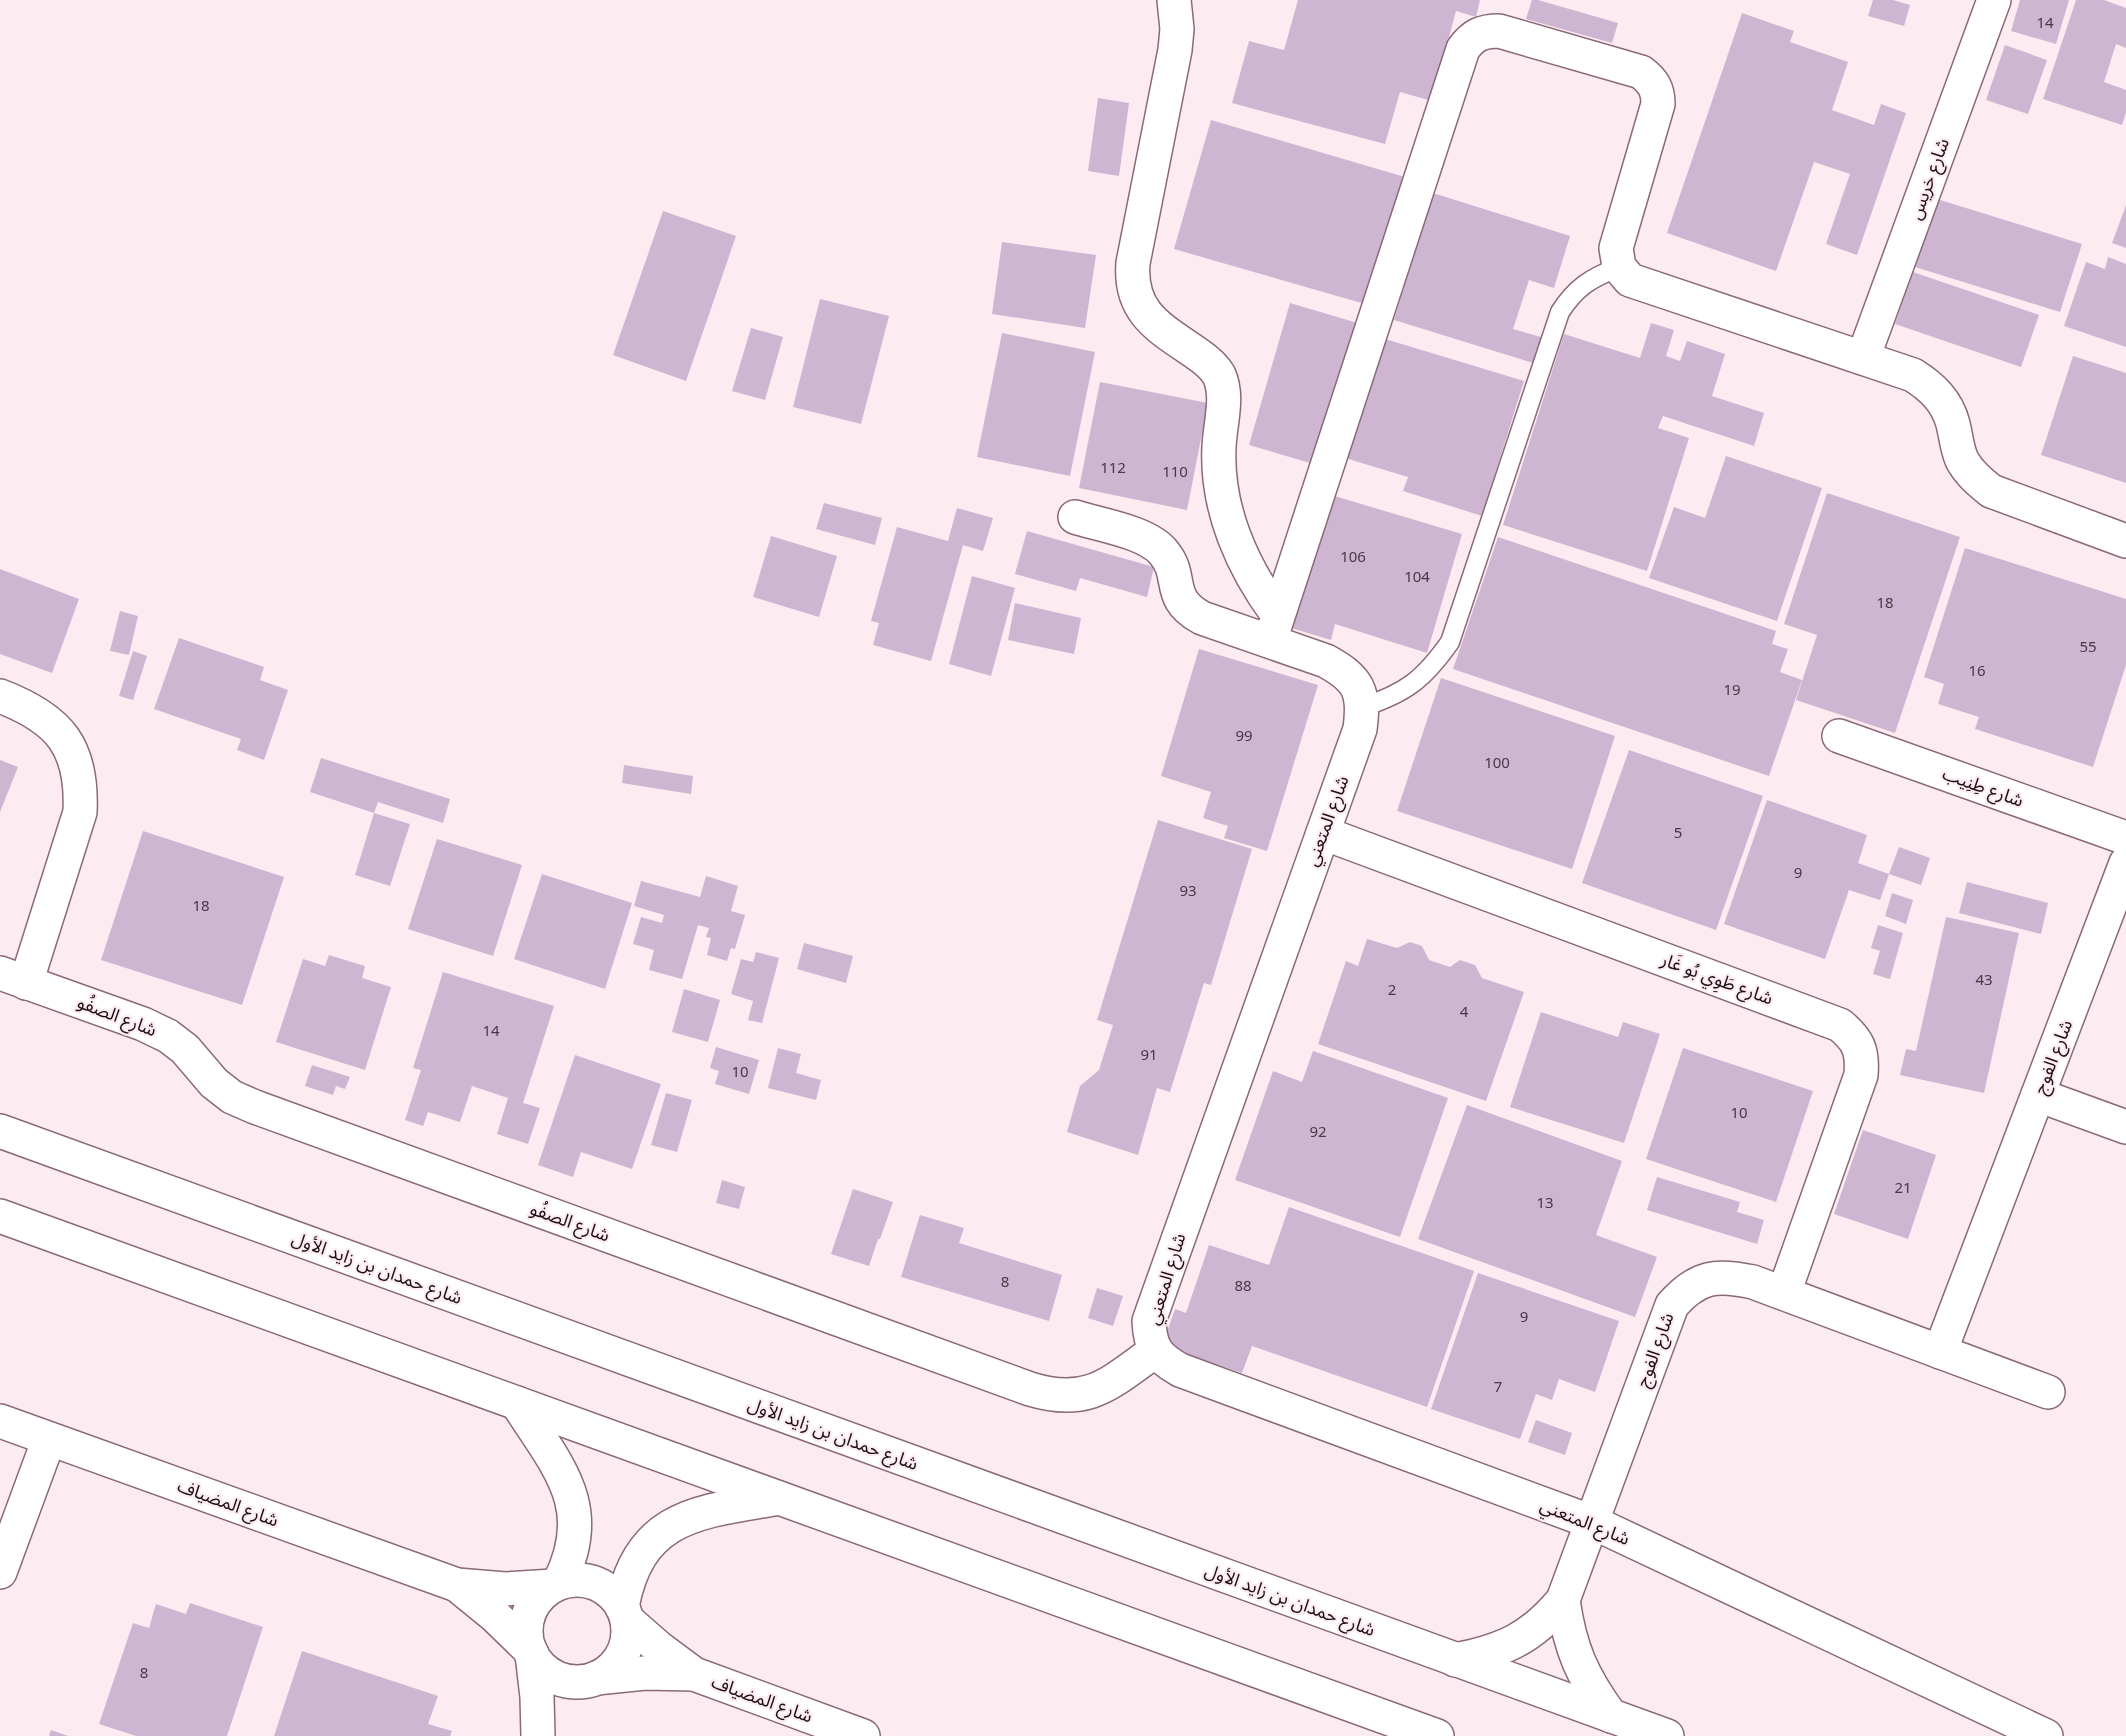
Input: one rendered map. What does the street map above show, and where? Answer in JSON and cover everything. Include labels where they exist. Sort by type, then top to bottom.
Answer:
[{"type":"street","points":[[1174,0],[1177,28],[1175,50],[1131,278],[1134,293],[1142,309],[1154,322],[1209,361],[1223,386],[1224,400],[1219,447],[1225,507],[1236,541],[1247,567],[1262,592],[1274,628]]},
{"type":"street","name":"شارع خريس","points":[[1863,358],[1994,0]]},
{"type":"street","points":[[1274,628],[1463,49],[1478,34],[1488,31],[1499,31],[1641,72],[1654,84],[1658,93],[1658,104],[1616,248],[1619,267],[1630,280],[1912,375],[1939,395],[1948,409],[1962,460],[1974,477],[1991,491],[2126,541]]},
{"type":"street","points":[[1075,517],[1155,543],[1172,565],[1177,592],[1191,612],[1202,618],[1274,628],[1345,671],[1359,689],[1363,707]]},
{"type":"street","points":[[0,696],[44,717],[66,742],[77,765],[81,786],[80,812],[13,978]]},
{"type":"street","name":"شارع المتعني","points":[[1363,707],[1360,729],[1149,1321],[1150,1337],[1155,1351],[1164,1361],[1180,1370],[1592,1522],[2046,1736]]},
{"type":"street","name":"شارع طِنِيب","points":[[1839,736],[2126,838]]},
{"type":"street","name":"شارع طَوِي بُو غَار","points":[[1323,834],[1840,1025],[1850,1034],[1858,1044],[1862,1059],[1861,1075],[1784,1293]]},
{"type":"street","name":"شارع الفوج","points":[[1940,1352],[2126,863]]},
{"type":"street","name":"شارع الصفُو","points":[[13,978],[143,1024],[168,1036],[185,1049],[214,1083],[232,1097],[255,1107],[1030,1389],[1049,1395],[1070,1396],[1090,1392],[1108,1384],[1155,1351]]},
{"type":"street","points":[[2038,1095],[2126,1127]]},
{"type":"street","name":"شارع حمدان بن زايد الأول","points":[[0,1131],[1667,1736]]},
{"type":"street","points":[[0,1216],[1437,1736]]},
{"type":"street","name":"شارع الفوج","points":[[1455,1660],[1505,1647],[1527,1636],[1547,1620],[1563,1600],[1672,1305],[1685,1290],[1705,1279],[1731,1277],[1753,1282],[2048,1392]]},
{"type":"street","points":[[517,1403],[568,1486],[574,1505],[576,1525],[574,1545],[568,1565],[556,1585],[534,1603],[529,1614],[526,1632],[537,1697],[539,1736]]},
{"type":"street","name":"شارع المضياف","points":[[0,1421],[457,1585],[505,1589],[556,1585]]},
{"type":"street","points":[[0,1572],[49,1438]]},
{"type":"street","points":[[539,1736],[561,1707],[618,1661],[625,1648],[628,1634],[624,1613],[626,1587],[633,1568],[658,1536],[674,1524],[692,1515],[779,1498]]},
{"type":"street","points":[[556,1585],[574,1580],[588,1581],[602,1586],[613,1595],[624,1613]]},
{"type":"street","name":"شارع المضياف","points":[[457,1585],[495,1616],[531,1652]]},
{"type":"street","name":"شارع الفوج","points":[[1563,1600],[1573,1650],[1583,1673],[1611,1716]]},
{"type":"street","name":"شارع المضياف","points":[[624,1613],[659,1648],[694,1674],[863,1736]]},
{"type":"street","points":[[531,1652],[540,1665],[551,1674],[563,1679],[593,1679]]},
{"type":"street","name":"شارع المضياف","points":[[593,1679],[645,1673],[694,1674]]},
{"type":"lane","points":[[1363,707],[1390,698],[1414,684],[1434,665],[1450,642],[1560,312],[1582,285],[1619,267]]},
{"type":"building","points":[[1298,0],[1480,0],[1476,17],[1456,11],[1432,101],[1400,92],[1385,144],[1232,103],[1249,41],[1284,50]]},
{"type":"building","points":[[1532,0],[1618,23],[1612,43],[1526,19]]},
{"type":"building","points":[[1873,0],[1893,0],[1910,5],[1904,26],[1868,16]]},
{"type":"building","points":[[2020,0],[2069,0],[2056,44],[2011,31]]},
{"type":"building","points":[[2076,0],[2104,0],[2126,8],[2126,48],[2116,44],[2104,82],[2126,90],[2126,112],[2122,125],[2043,99]]},
{"type":"building","points":[[1742,13],[1794,31],[1790,42],[1848,62],[1832,110],[1874,125],[1881,104],[1906,113],[1857,255],[1826,244],[1850,174],[1814,162],[1776,271],[1667,233]]},
{"type":"building","points":[[2005,45],[2047,60],[2028,114],[1986,100]]},
{"type":"building","points":[[1098,98],[1129,103],[1119,176],[1088,171]]},
{"type":"building","points":[[1211,120],[1408,178],[1372,306],[1174,249]]},
{"type":"building","points":[[1433,193],[1570,236],[1554,288],[1529,280],[1513,329],[1541,337],[1533,363],[1394,320]]},
{"type":"building","points":[[1937,199],[2082,244],[2060,312],[1915,267]]},
{"type":"building","points":[[2126,205],[2126,248],[2112,243]]},
{"type":"building","points":[[663,211],[736,236],[686,381],[613,355]]},
{"type":"building","points":[[1002,242],[1096,255],[1085,328],[992,314]]},
{"type":"building","points":[[2108,257],[2126,264],[2126,347],[2064,326],[2086,262],[2105,269]]},
{"type":"building","points":[[1913,272],[2039,315],[2021,367],[1895,324]]},
{"type":"building","points":[[820,299],[889,316],[861,424],[793,407]]},
{"type":"building","points":[[1290,303],[1361,324],[1320,466],[1249,445]]},
{"type":"building","points":[[1651,323],[1674,330],[1666,356],[1680,361],[1687,341],[1725,354],[1712,396],[1764,413],[1754,446],[1663,416],[1658,428],[1689,438],[1647,571],[1503,525],[1564,334],[1640,358]]},
{"type":"building","points":[[751,328],[783,337],[765,400],[732,391]]},
{"type":"building","points":[[1002,333],[1095,352],[1070,476],[977,457]]},
{"type":"building","points":[[1382,338],[1524,381],[1482,516],[1403,491],[1408,477],[1345,458]]},
{"type":"building","points":[[2073,356],[2126,373],[2126,483],[2041,455]]},
{"type":"building","points":[[1100,382],[1208,403],[1187,510],[1079,488]]},
{"type":"building","points":[[1726,456],[1822,488],[1777,621],[1649,578],[1674,507],[1705,518]]},
{"type":"building","points":[[1321,492],[1462,534],[1427,653],[1335,624],[1331,640],[1281,625]]},
{"type":"building","points":[[1827,493],[1960,537],[1895,733],[1796,700],[1817,635],[1784,624]]},
{"type":"building","points":[[824,503],[882,518],[875,545],[816,529]]},
{"type":"building","points":[[957,508],[993,518],[983,551],[963,545],[931,661],[873,645],[879,623],[871,621],[897,527],[948,541]]},
{"type":"building","points":[[1027,531],[1154,567],[1147,597],[1080,578],[1076,591],[1015,574]]},
{"type":"building","points":[[771,536],[837,556],[819,617],[753,597]]},
{"type":"building","points":[[1498,537],[1776,631],[1772,644],[1788,649],[1780,672],[1802,680],[1769,776],[1453,669]]},
{"type":"building","points":[[1965,548],[2126,599],[2126,665],[2093,767],[1975,729],[1979,717],[1938,704],[1944,684],[1924,677]]},
{"type":"building","points":[[0,569],[79,599],[52,673],[0,654]]},
{"type":"building","points":[[972,576],[1015,588],[991,676],[949,664]]},
{"type":"building","points":[[1015,603],[1081,618],[1074,654],[1008,640]]},
{"type":"building","points":[[120,611],[138,616],[129,655],[110,651]]},
{"type":"building","points":[[179,638],[264,667],[260,680],[288,690],[264,760],[237,750],[241,739],[154,709]]},
{"type":"building","points":[[1199,649],[1318,685],[1267,851],[1224,838],[1228,826],[1203,818],[1211,792],[1161,776]]},
{"type":"building","points":[[133,651],[147,656],[133,700],[119,696]]},
{"type":"building","points":[[1441,678],[1615,736],[1572,869],[1397,811]]},
{"type":"building","points":[[1629,750],[1763,796],[1716,930],[1582,883]]},
{"type":"building","points":[[321,758],[450,799],[443,823],[378,802],[374,813],[310,792]]},
{"type":"building","points":[[0,760],[18,767],[0,812]]},
{"type":"building","points":[[624,765],[693,776],[691,794],[622,783]]},
{"type":"building","points":[[1767,800],[1867,835],[1858,863],[1889,874],[1880,900],[1849,890],[1825,959],[1724,924]]},
{"type":"building","points":[[374,813],[410,824],[390,886],[355,875]]},
{"type":"building","points":[[1158,820],[1252,849],[1211,985],[1204,983],[1170,1092],[1157,1088],[1138,1155],[1067,1132],[1080,1086],[1099,1070],[1113,1025],[1097,1020]]},
{"type":"building","points":[[143,831],[284,877],[242,1005],[101,960]]},
{"type":"building","points":[[437,839],[522,865],[493,956],[408,929]]},
{"type":"building","points":[[1899,847],[1930,858],[1921,885],[1889,874]]},
{"type":"building","points":[[542,874],[632,903],[605,989],[514,959]]},
{"type":"building","points":[[706,876],[738,886],[731,911],[745,915],[735,949],[731,948],[727,961],[707,955],[711,938],[706,937],[709,928],[698,925],[682,979],[649,970],[654,950],[633,944],[641,917],[662,923],[664,915],[634,906],[641,881],[700,897]]},
{"type":"building","points":[[1967,882],[2048,903],[2041,934],[1959,913]]},
{"type":"building","points":[[1892,893],[1913,900],[1906,924],[1885,916]]},
{"type":"building","points":[[1946,917],[2019,933],[1984,1093],[1900,1075],[1906,1049],[1916,1051]]},
{"type":"building","points":[[1878,925],[1903,933],[1890,979],[1873,974],[1880,951],[1871,948]]},
{"type":"building","points":[[1367,939],[1397,948],[1410,942],[1422,946],[1429,960],[1450,967],[1460,960],[1475,965],[1482,978],[1524,992],[1486,1101],[1318,1044],[1346,961],[1358,966]]},
{"type":"building","points":[[804,943],[853,956],[846,983],[797,969]]},
{"type":"building","points":[[756,952],[779,958],[762,1023],[748,1020],[753,1001],[731,994],[741,959],[753,962]]},
{"type":"building","points":[[329,955],[365,966],[362,978],[391,987],[365,1070],[276,1042],[303,959],[325,966]]},
{"type":"building","points":[[443,972],[554,1006],[523,1103],[540,1108],[528,1144],[497,1134],[508,1098],[472,1086],[460,1122],[428,1112],[423,1126],[405,1120],[421,1070],[413,1068]]},
{"type":"building","points":[[684,989],[720,1000],[708,1042],[672,1032]]},
{"type":"building","points":[[1541,1012],[1618,1037],[1623,1022],[1660,1034],[1624,1143],[1510,1107]]},
{"type":"building","points":[[716,1047],[759,1060],[749,1094],[715,1084],[719,1071],[710,1068]]},
{"type":"building","points":[[778,1048],[801,1054],[796,1073],[821,1080],[816,1100],[768,1088]]},
{"type":"building","points":[[1683,1048],[1813,1091],[1776,1202],[1646,1159]]},
{"type":"building","points":[[1313,1051],[1448,1098],[1400,1237],[1235,1180],[1273,1071],[1302,1082]]},
{"type":"building","points":[[575,1055],[661,1084],[632,1169],[581,1152],[573,1177],[538,1165]]},
{"type":"building","points":[[312,1065],[350,1077],[345,1089],[336,1086],[333,1095],[305,1086]]},
{"type":"building","points":[[666,1093],[692,1100],[677,1152],[651,1145]]},
{"type":"building","points":[[1467,1105],[1622,1161],[1596,1235],[1657,1257],[1635,1317],[1418,1239]]},
{"type":"building","points":[[1863,1130],[1936,1155],[1908,1239],[1834,1214]]},
{"type":"building","points":[[1657,1177],[1740,1202],[1737,1212],[1764,1220],[1757,1244],[1647,1210]]},
{"type":"building","points":[[722,1180],[745,1187],[739,1209],[716,1203]]},
{"type":"building","points":[[853,1189],[893,1202],[869,1266],[831,1254]]},
{"type":"building","points":[[1289,1207],[1474,1271],[1427,1407],[1252,1346],[1242,1373],[1162,1346],[1175,1309],[1186,1313],[1209,1245],[1269,1265]]},
{"type":"building","points":[[920,1215],[964,1228],[959,1243],[1062,1275],[1049,1321],[901,1277]]},
{"type":"building","points":[[1478,1273],[1619,1321],[1595,1392],[1559,1379],[1552,1400],[1536,1394],[1520,1439],[1431,1409]]},
{"type":"building","points":[[1097,1288],[1123,1296],[1113,1326],[1088,1318]]},
{"type":"building","points":[[1536,1420],[1572,1433],[1565,1455],[1528,1442]]},
{"type":"building","points":[[190,1603],[263,1627],[227,1736],[136,1736],[99,1724],[133,1623],[149,1628],[156,1604],[186,1614]]},
{"type":"building","points":[[302,1651],[438,1696],[428,1724],[452,1731],[450,1736],[274,1736]]},
{"type":"building","points":[[51,1730],[68,1736],[49,1736]]}]
